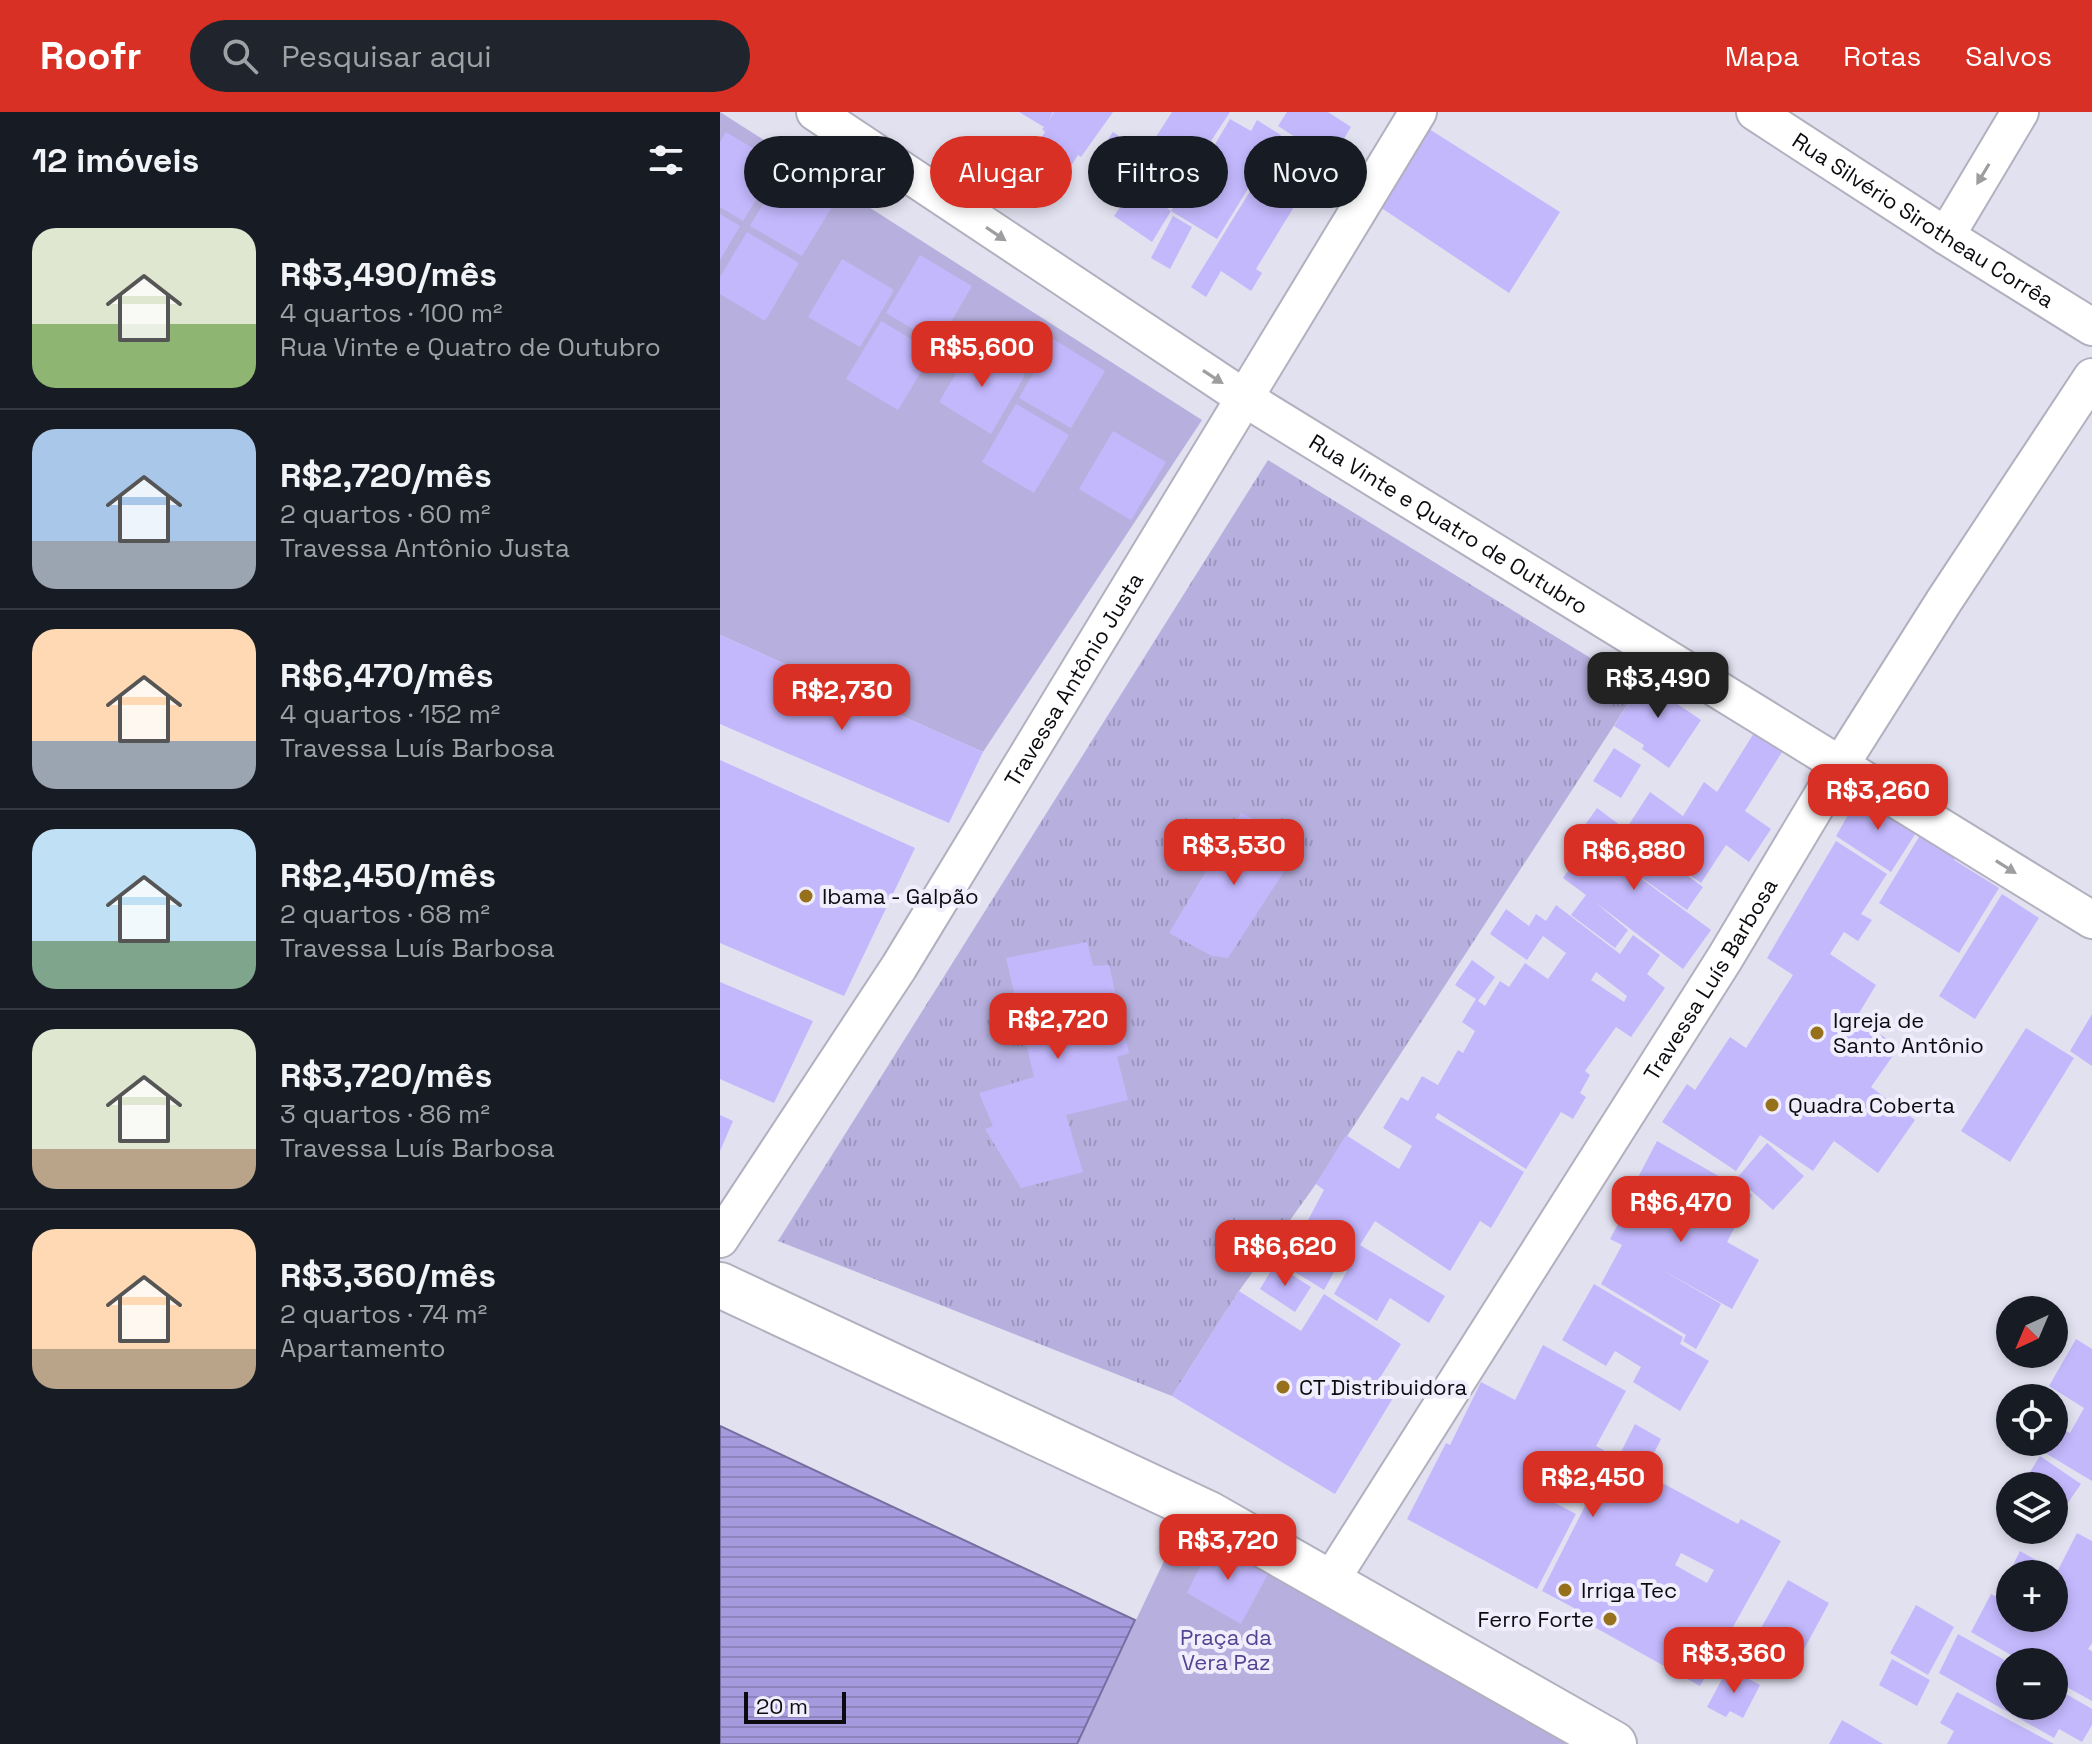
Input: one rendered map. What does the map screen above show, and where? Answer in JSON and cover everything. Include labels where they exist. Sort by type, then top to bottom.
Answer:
[{"type":"street","name":"Rua Vinte e Quatro de Outubro","points":[[815,112],[1246,399],[2092,920]]},
{"type":"street","name":"Travessa Antônio Justa","points":[[720,1239],[899,967],[1418,112]]},
{"type":"street","name":"Rua Silvério Sirotheau Corrêa","points":[[1755,112],[2092,327]]},
{"type":"street","points":[[1946,236],[2020,112]]},
{"type":"street","name":"Travessa Luís Barbosa","points":[[1329,1583],[1725,958],[1841,764],[1944,601],[2092,377]]},
{"type":"street","points":[[720,1285],[1209,1514],[1614,1744]]},
{"type":"green space","points":[[720,112],[758,136],[744,136],[744,208],[870,208],[1202,420],[983,752],[720,635]]},
{"type":"green space","points":[[1268,460],[1628,681],[1650,670],[1316,1184],[1239,1291],[1172,1396],[778,1241]]},
{"type":"green space","name":"Praça da Vera Paz","points":[[1185,1517],[1589,1744],[1077,1744]]},
{"type":"shaded area","points":[[720,1426],[1135,1620],[1077,1744],[720,1744]]},
{"type":"building","points":[[1019,112],[1053,112],[1048,122],[1054,112],[1113,112],[1096,136],[1088,136],[1088,147],[1072,164],[1072,136],[1042,136],[1044,127]]},
{"type":"building","points":[[1172,112],[1230,112],[1214,136],[1157,136]]},
{"type":"building","points":[[1287,112],[1328,112],[1351,127],[1346,136],[1294,136],[1278,126]]},
{"type":"building","points":[[1230,119],[1251,131],[1257,120],[1281,135],[1244,136],[1244,195],[1217,239],[1171,211],[1173,208],[1228,208],[1228,136],[1220,136]]},
{"type":"building","points":[[1415,120],[1560,212],[1509,293],[1371,201]]},
{"type":"building","points":[[726,132],[744,143],[744,208],[751,208],[743,221],[720,207],[720,142]]},
{"type":"building","points":[[1244,201],[1244,208],[1293,208],[1256,269],[1262,273],[1251,291],[1221,271],[1206,297],[1191,287]]},
{"type":"building","points":[[761,208],[831,208],[802,256],[750,226]]},
{"type":"building","points":[[1119,208],[1167,208],[1171,211],[1152,242],[1114,216]]},
{"type":"building","points":[[720,214],[740,226],[720,260]]},
{"type":"building","points":[[1173,216],[1192,227],[1170,269],[1151,258]]},
{"type":"building","points":[[747,232],[799,263],[765,321],[720,294],[720,277]]},
{"type":"building","points":[[920,255],[972,286],[938,344],[886,313]]},
{"type":"building","points":[[842,259],[894,290],[860,347],[808,317]]},
{"type":"building","points":[[881,321],[933,352],[898,410],[846,379]]},
{"type":"building","points":[[1053,339],[1105,371],[1071,428],[1019,398]]},
{"type":"building","points":[[973,345],[1025,375],[991,434],[939,402]]},
{"type":"building","points":[[1016,404],[1069,435],[1034,493],[982,462]]},
{"type":"building","points":[[1113,431],[1166,462],[1131,520],[1079,489]]},
{"type":"building","name":"Ibama - Galpão","points":[[720,635],[983,752],[949,823],[720,724]]},
{"type":"building","points":[[1650,670],[1681,690],[1673,701],[1701,720],[1669,768],[1642,749],[1644,745],[1614,726]]},
{"type":"building","points":[[1754,733],[1782,752],[1745,811],[1771,829],[1749,862],[1726,845],[1701,883],[1626,829],[1650,792],[1683,816],[1704,782],[1717,792]]},
{"type":"building","points":[[1614,748],[1641,765],[1621,798],[1593,781]]},
{"type":"building","name":"Ibama - Galpão","points":[[720,760],[915,848],[844,996],[720,943]]},
{"type":"building","points":[[1860,794],[1921,825],[1891,872],[1836,836]]},
{"type":"building","points":[[1597,808],[1703,887],[1687,910],[1597,846],[1711,930],[1683,969],[1595,902],[1628,930],[1615,948],[1571,915],[1586,895],[1563,878],[1590,839],[1580,832]]},
{"type":"building","points":[[1241,813],[1288,836],[1298,850],[1228,958],[1212,956],[1169,933]]},
{"type":"building","points":[[1922,832],[1957,854],[1954,860],[1999,888],[1959,953],[1879,903]]},
{"type":"building","points":[[1836,841],[1887,874],[1861,914],[1872,920],[1858,941],[1844,932],[1830,954],[1876,985],[1856,1018],[1899,1047],[1871,1087],[1915,1120],[1878,1173],[1834,1141],[1813,1171],[1760,1135],[1736,1171],[1662,1122],[1687,1084],[1695,1090],[1730,1037],[1746,1048],[1793,975],[1767,958]]},
{"type":"building","points":[[2002,894],[2039,918],[1975,1019],[1939,996]]},
{"type":"building","points":[[1556,905],[1620,954],[1633,935],[1660,955],[1647,974],[1665,988],[1631,1037],[1616,1027],[1585,1071],[1590,1075],[1580,1093],[1586,1097],[1573,1119],[1561,1112],[1526,1169],[1438,1113],[1435,1118],[1524,1172],[1491,1228],[1480,1221],[1450,1271],[1375,1221],[1360,1245],[1445,1296],[1429,1323],[1390,1298],[1377,1321],[1334,1294],[1347,1271],[1338,1265],[1324,1290],[1295,1272],[1310,1247],[1298,1239],[1324,1190],[1316,1184],[1346,1135],[1399,1169],[1412,1146],[1383,1128],[1401,1097],[1408,1101],[1422,1076],[1438,1085],[1458,1050],[1463,1053],[1475,1031],[1462,1022],[1476,999],[1455,985],[1472,960],[1495,977],[1478,1001],[1485,1006],[1500,981],[1509,987],[1525,963],[1548,979],[1566,953],[1543,936],[1527,960],[1490,934],[1506,909],[1529,926],[1536,914],[1546,921]],"holes":[[[1596,972],[1627,996],[1624,1002],[1591,980]]]},
{"type":"building","points":[[1087,942],[1093,966],[1109,965],[1129,1053],[1117,1057],[1128,1100],[1066,1115],[1083,1172],[1021,1188],[985,1129],[993,1126],[979,1093],[1034,1077],[1006,958]]},
{"type":"building","points":[[720,982],[813,1021],[774,1103],[720,1079]]},
{"type":"building","points":[[2092,1014],[2092,1066],[2070,1051]]},
{"type":"building","points":[[2026,1028],[2074,1058],[2010,1162],[1961,1131]]},
{"type":"building","points":[[720,1115],[733,1121],[720,1151]]},
{"type":"building","points":[[1657,1141],[1752,1195],[1727,1242],[1759,1260],[1732,1309],[1657,1267],[1721,1304],[1696,1349],[1683,1341],[1686,1335],[1601,1284],[1622,1245],[1610,1239],[1637,1189],[1633,1187]]},
{"type":"building","points":[[1767,1143],[1804,1176],[1773,1210],[1737,1178]]},
{"type":"building","points":[[1275,1264],[1311,1287],[1295,1312],[1260,1289]]},
{"type":"building","points":[[1594,1284],[1683,1337],[1680,1344],[1709,1361],[1680,1411],[1633,1382],[1641,1367],[1615,1351],[1606,1366],[1562,1340]]},
{"type":"building","name":"CT Distribuidora","points":[[1239,1291],[1301,1331],[1324,1294],[1401,1344],[1378,1381],[1396,1393],[1335,1494],[1172,1396]]},
{"type":"building","points":[[2076,1339],[2092,1349],[2092,1481],[2050,1456],[2068,1456],[2068,1432],[2084,1408],[2068,1398],[2068,1384],[2050,1384],[2059,1368],[2068,1368],[2068,1353]]},
{"type":"building","points":[[1543,1345],[1626,1391],[1596,1446],[1618,1458],[1635,1424],[1661,1439],[1644,1473],[1738,1524],[1741,1519],[1781,1541],[1700,1686],[1571,1614],[1574,1608],[1542,1591],[1587,1502],[1534,1473],[1527,1488],[1576,1514],[1537,1589],[1407,1519],[1446,1443],[1450,1445],[1481,1382],[1515,1400]],"holes":[[[1681,1553],[1714,1570],[1707,1583],[1675,1565]]]},
{"type":"building","points":[[2040,1456],[2063,1472],[2030,1472]]},
{"type":"building","points":[[2068,1475],[2081,1484],[2068,1503]]},
{"type":"building","points":[[2077,1533],[2092,1541],[2092,1643],[2088,1649],[2092,1651],[2092,1701],[2068,1688],[2068,1648],[1999,1648],[1971,1632],[1991,1594],[1996,1596],[1996,1632],[2068,1632],[2068,1560],[2063,1560]]},
{"type":"building","points":[[1213,1539],[1269,1572],[1241,1624],[1187,1593]]},
{"type":"building","points":[[2020,1551],[2036,1560],[2016,1560]]},
{"type":"building","points":[[1788,1580],[1829,1603],[1802,1653],[1760,1630]]},
{"type":"building","points":[[1916,1605],[1954,1627],[1928,1675],[1890,1653]]},
{"type":"building","points":[[1958,1634],[1996,1655],[1996,1705],[1939,1673]]},
{"type":"building","points":[[1892,1659],[1930,1680],[1917,1706],[1879,1685]]},
{"type":"building","points":[[1728,1668],[1760,1685],[1743,1718],[1730,1711],[1726,1717],[1707,1707]]},
{"type":"building","points":[[1957,1692],[1996,1713],[1996,1720],[2009,1720],[2054,1744],[1947,1744],[1954,1731],[1940,1723]]},
{"type":"building","points":[[2068,1695],[2092,1709],[2092,1725],[2082,1742],[2059,1729],[2054,1738],[2022,1720],[2068,1720]]},
{"type":"building","points":[[1842,1720],[1883,1744],[1829,1744]]},
{"type":"place","name":"Ibama - Galpão","points":[[806,896]]},
{"type":"place","name":"Igreja de Santo Antônio","points":[[1817,1033]]},
{"type":"place","name":"Quadra Coberta","points":[[1772,1105]]},
{"type":"place","name":"CT Distribuidora","points":[[1283,1387]]},
{"type":"place","name":"Irriga Tec","points":[[1565,1590]]},
{"type":"place","name":"Ferro Forte","points":[[1610,1619]]}]
